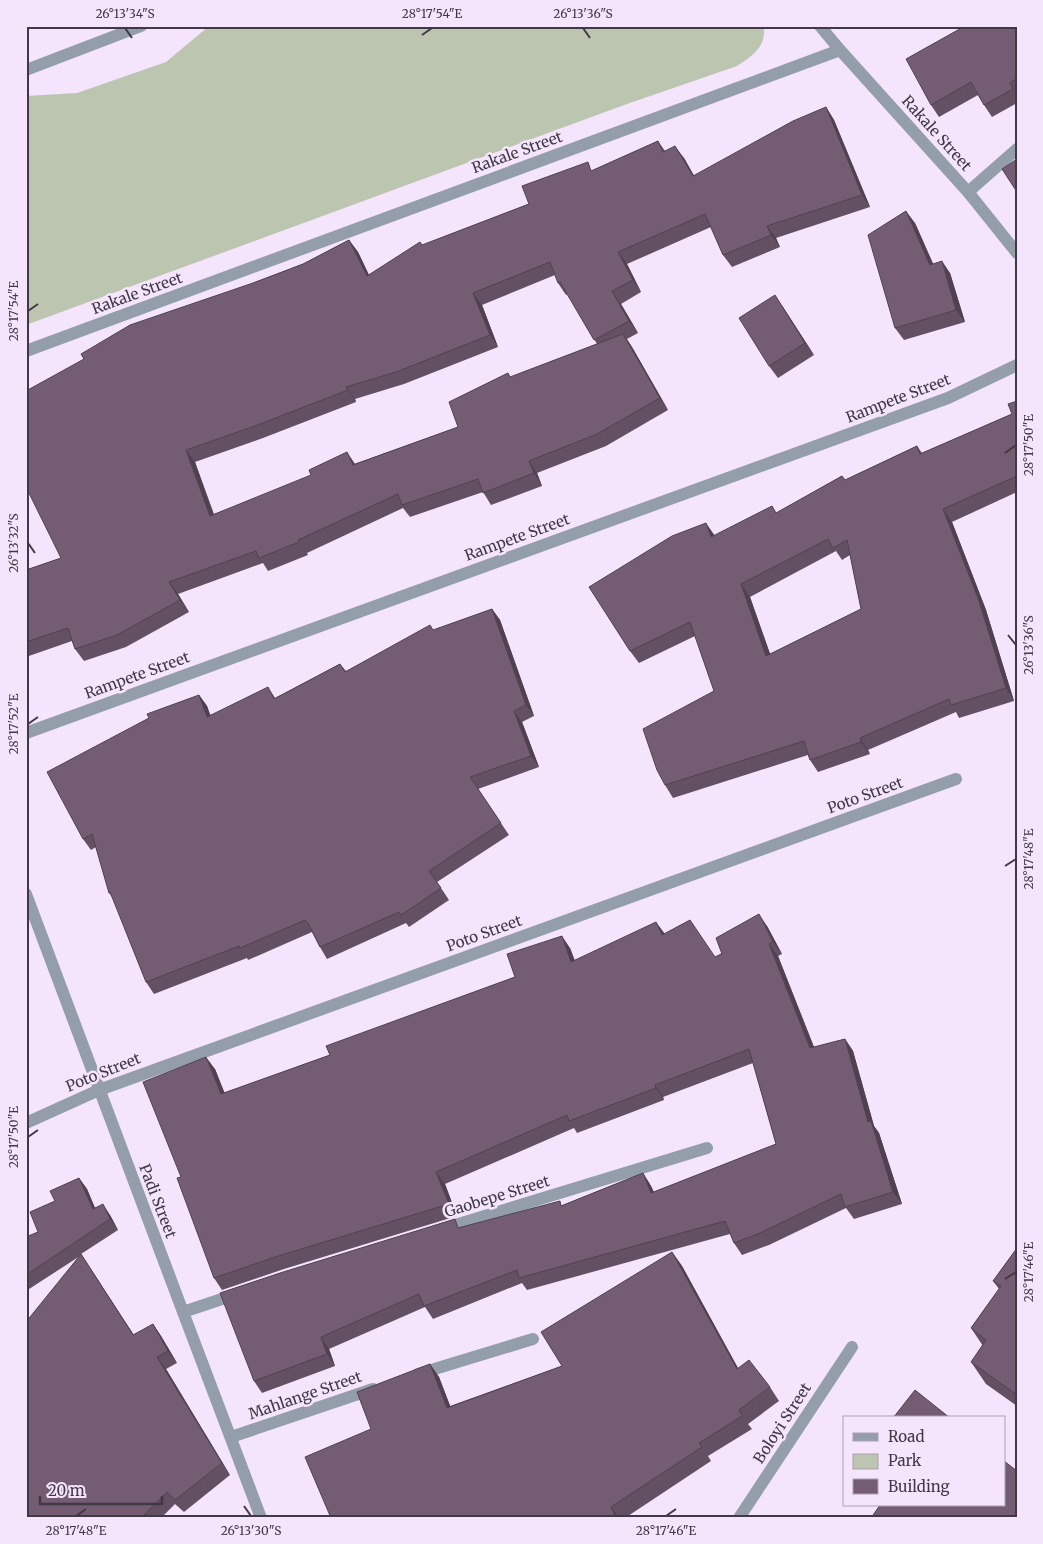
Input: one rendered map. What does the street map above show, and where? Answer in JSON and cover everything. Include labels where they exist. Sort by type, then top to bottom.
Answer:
[{"type":"street","points":[[26,70],[141,26]]},
{"type":"street","points":[[820,26],[840,50]]},
{"type":"street","name":"Rakale Street","points":[[26,351],[840,50],[968,192]]},
{"type":"street","points":[[1017,149],[968,192],[1017,253]]},
{"type":"street","name":"Rampete Street","points":[[26,733],[948,398],[1017,365]]},
{"type":"street","name":"Poto Street","points":[[27,1123],[99,1090],[956,779]]},
{"type":"street","name":"Padi Street","points":[[26,894],[261,1518]]},
{"type":"street","name":"Gaobepe Street","points":[[426,1234],[707,1148]]},
{"type":"street","points":[[182,1312],[248,1290]]},
{"type":"street","points":[[404,1379],[532,1339]]},
{"type":"street","name":"Boloyi Street","points":[[739,1518],[852,1347]]},
{"type":"street","name":"Mahlange Street","points":[[231,1437],[386,1384]]},
{"type":"green space","points":[[209,26],[764,26],[764,33],[761,45],[757,50],[737,66],[627,104],[26,325],[26,96],[77,93],[166,62]]},
{"type":"building","points":[[965,26],[1017,26],[1017,78],[1010,83],[1013,89],[984,105],[971,82],[931,105],[906,59]]},
{"type":"building","points":[[826,107],[862,195],[767,226],[771,235],[723,255],[705,214],[618,252],[633,280],[612,291],[629,321],[594,340],[560,282],[558,283],[550,262],[473,293],[490,335],[396,372],[346,387],[348,390],[186,450],[210,516],[311,475],[309,470],[347,452],[353,465],[458,427],[449,402],[508,373],[510,377],[623,334],[660,398],[597,434],[529,461],[534,473],[483,493],[478,479],[402,505],[398,494],[298,540],[299,542],[259,558],[256,551],[169,582],[180,600],[117,635],[75,649],[68,628],[26,642],[26,570],[61,558],[26,487],[26,391],[84,359],[81,354],[130,325],[303,264],[349,240],[367,276],[420,242],[422,245],[529,204],[522,186],[588,162],[591,171],[658,141],[663,152],[675,146],[693,176],[793,121]]},
{"type":"building","points":[[1017,159],[1017,192],[1002,169]]},
{"type":"building","points":[[906,211],[930,265],[942,261],[956,310],[895,328],[868,235]]},
{"type":"building","points":[[775,295],[805,343],[769,366],[739,318]]},
{"type":"building","points":[[1017,401],[1017,476],[943,509],[978,598],[1006,688],[951,705],[949,699],[860,738],[861,742],[810,760],[804,741],[665,785],[657,770],[643,729],[714,691],[690,622],[630,651],[589,587],[672,536],[706,523],[711,537],[772,506],[776,513],[842,476],[845,480],[917,446],[920,454],[1012,414],[1008,404]],"holes":[[[828,539],[833,548],[847,540],[861,609],[766,656],[741,584]]]},
{"type":"building","points":[[492,609],[526,705],[514,711],[531,756],[470,777],[501,823],[429,871],[441,888],[401,915],[399,912],[320,947],[305,920],[240,948],[239,946],[146,982],[109,893],[92,834],[83,839],[47,772],[149,718],[147,714],[199,695],[207,717],[268,687],[274,699],[340,664],[345,672],[430,625],[433,630]]},
{"type":"building","points":[[759,914],[773,942],[769,944],[810,1048],[845,1039],[868,1122],[871,1121],[893,1192],[845,1207],[841,1194],[760,1233],[734,1243],[725,1221],[519,1278],[517,1270],[424,1306],[419,1294],[321,1337],[327,1354],[254,1381],[220,1293],[455,1219],[458,1228],[560,1201],[561,1206],[643,1173],[651,1193],[776,1144],[749,1049],[655,1085],[656,1088],[569,1121],[567,1115],[436,1172],[449,1204],[275,1257],[214,1278],[177,1178],[181,1177],[143,1082],[206,1057],[221,1094],[330,1055],[326,1046],[515,977],[507,954],[562,936],[571,962],[656,922],[662,935],[690,920],[715,957],[722,954],[716,938]]},
{"type":"building","points":[[79,1178],[93,1209],[103,1204],[110,1219],[26,1275],[26,1237],[38,1232],[30,1212],[55,1201],[50,1191]]},
{"type":"building","points":[[1017,1248],[1017,1395],[971,1362],[986,1340],[971,1328],[1001,1286],[993,1281]]},
{"type":"building","points":[[672,1252],[737,1369],[749,1360],[770,1387],[739,1410],[742,1416],[699,1443],[702,1447],[611,1507],[616,1518],[331,1518],[305,1457],[371,1429],[357,1392],[430,1364],[447,1408],[562,1366],[541,1332]]},
{"type":"building","points":[[81,1254],[133,1335],[153,1324],[168,1351],[157,1357],[222,1463],[175,1500],[167,1492],[141,1518],[26,1518],[26,1322]]},
{"type":"building","points":[[915,1390],[948,1416],[895,1416]]},
{"type":"building","points":[[1006,1463],[1017,1471],[1017,1518],[871,1518],[879,1506],[1006,1506]]}]
